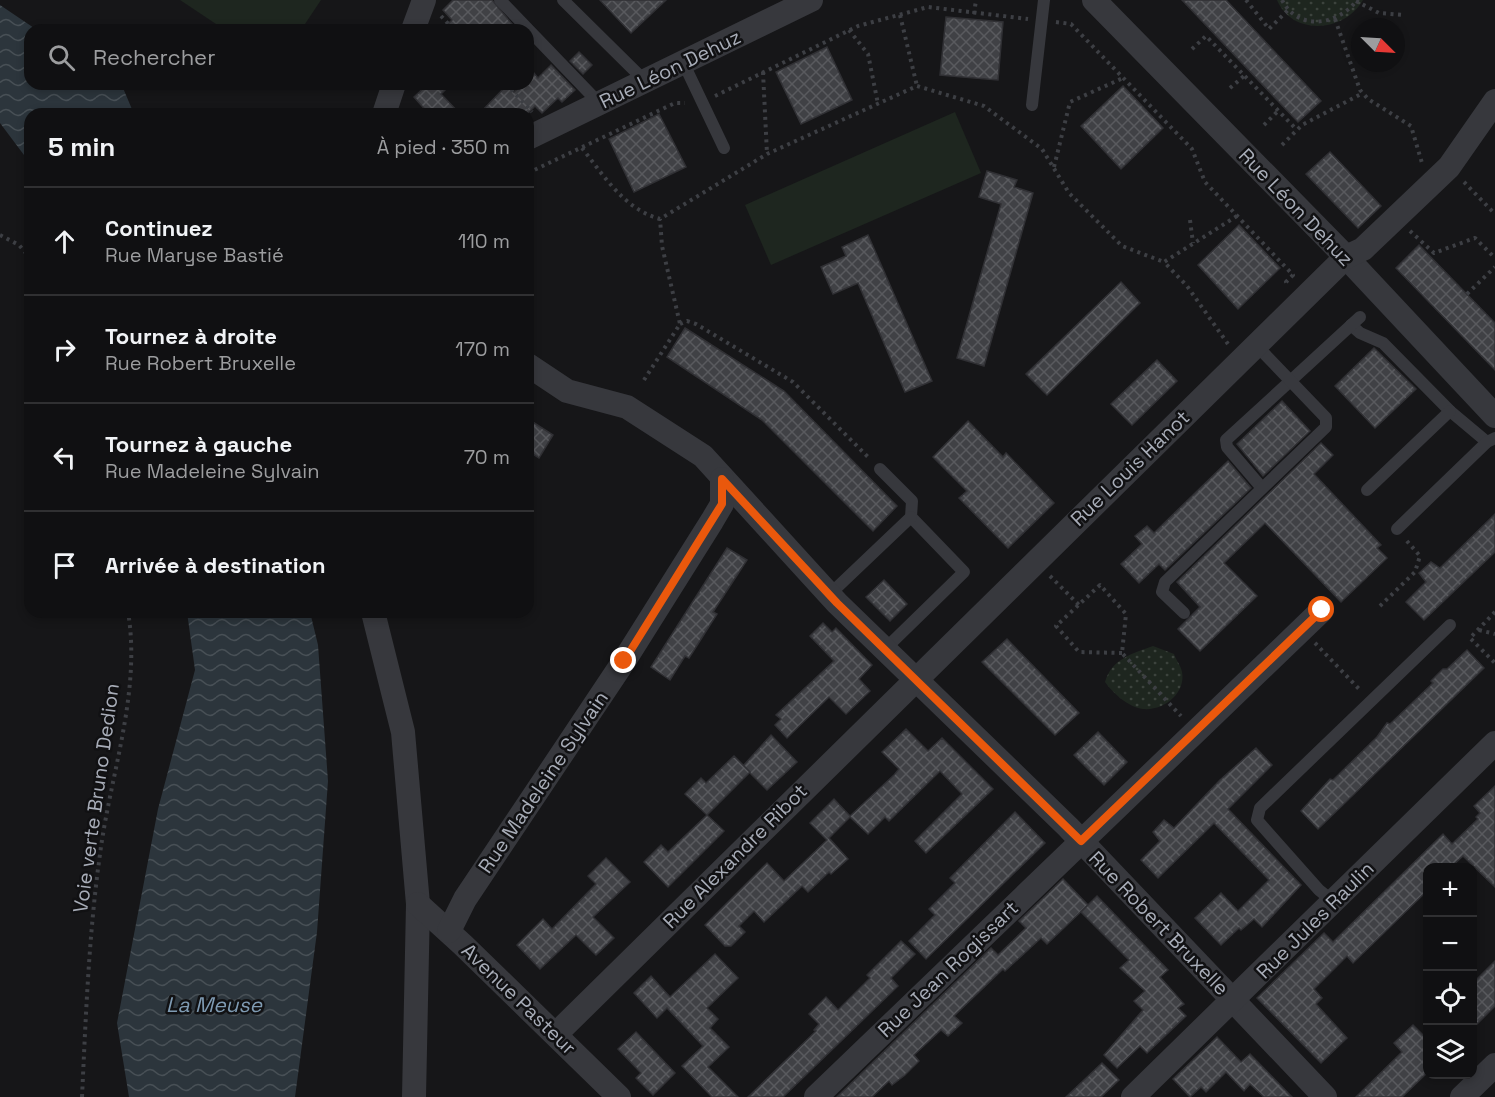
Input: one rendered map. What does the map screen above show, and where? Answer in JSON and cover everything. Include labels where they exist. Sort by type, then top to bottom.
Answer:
[{"type":"street","points":[[415,24],[424,0]]},
{"type":"street","name":"Rue Léon Dehuz","points":[[538,133],[812,0]]},
{"type":"street","name":"Rue Léon Dehuz","points":[[1094,0],[1346,257],[1495,416]]},
{"type":"street","points":[[386,108],[392,90]]},
{"type":"street","name":"Rue Louis Hanot","points":[[915,679],[1245,349],[1346,257],[1363,249],[1449,167],[1495,101]]},
{"type":"street","name":"Rue Robert Bruxelle","points":[[534,369],[567,391],[627,407],[703,456],[829,595],[1081,841],[1325,1097]]},
{"type":"street","name":"Rue Madeleine Sylvain","points":[[449,931],[465,899],[624,661],[712,521],[722,504],[722,479]]},
{"type":"street","name":"Rue Jean Rogissart","points":[[816,1097],[1322,610]]},
{"type":"street","points":[[374,618],[403,732],[418,904],[414,1097]]},
{"type":"street","name":"Rue Alexandre Ribot","points":[[556,1034],[915,679]]},
{"type":"street","name":"Rue Jules Raulin","points":[[1133,1097],[1495,743]]},
{"type":"street","name":"Avenue Pasteur","points":[[418,904],[449,931],[619,1097]]},
{"type":"street","points":[[1462,1097],[1495,1065]]},
{"type":"lane","points":[[500,0],[523,24]]},
{"type":"lane","points":[[563,0],[644,80]]},
{"type":"lane","points":[[1032,105],[1044,0]]},
{"type":"lane","points":[[534,35],[599,103]]},
{"type":"lane","points":[[683,62],[724,148]]},
{"type":"lane","points":[[1262,488],[1227,447],[1226,440],[1355,321],[1360,333],[1383,343],[1450,411],[1491,440],[1397,529]]},
{"type":"lane","points":[[1184,613],[1162,592],[1165,582],[1326,427],[1326,418],[1291,381],[1245,349]]},
{"type":"lane","points":[[1367,490],[1450,411]]},
{"type":"lane","points":[[829,595],[911,517],[912,501],[880,469]]},
{"type":"lane","points":[[884,650],[964,572],[911,517]]},
{"type":"lane","points":[[1334,902],[1319,890],[1257,820],[1260,808],[1449,625]]},
{"type":"path","points":[[974,14],[976,0]]},
{"type":"path","points":[[1246,0],[1269,29],[1289,9]]},
{"type":"path","points":[[1282,0],[1289,9],[1307,20],[1321,22],[1335,19],[1347,12],[1356,1],[1380,13],[1404,15]]},
{"type":"path","points":[[534,170],[675,103],[702,102],[849,30],[928,7],[1071,24],[1192,149],[1205,182],[1293,275],[1286,282],[1291,288]]},
{"type":"path","points":[[900,15],[917,86]]},
{"type":"path","points":[[1335,19],[1363,93],[1368,99],[1411,126],[1423,168]]},
{"type":"path","points":[[849,30],[868,54],[878,104]]},
{"type":"path","points":[[1192,49],[1206,36],[1297,130]]},
{"type":"path","points":[[1226,57],[1232,53]]},
{"type":"path","points":[[763,72],[767,154]]},
{"type":"path","points":[[1230,88],[1244,75]]},
{"type":"path","points":[[1053,168],[1070,102],[1123,78]]},
{"type":"path","points":[[582,148],[628,204],[644,214],[660,219],[767,154],[917,86],[984,106],[1042,149],[1069,193],[1122,246],[1164,262],[1245,349]]},
{"type":"path","points":[[510,90],[522,108]]},
{"type":"path","points":[[1265,98],[1270,93]]},
{"type":"path","points":[[1282,145],[1297,130],[1363,93]]},
{"type":"path","points":[[1264,125],[1278,111]]},
{"type":"path","points":[[1449,167],[1495,214]]},
{"type":"path","points":[[1164,262],[1237,216]]},
{"type":"path","points":[[660,219],[662,246],[680,324]]},
{"type":"path","points":[[1190,219],[1193,243]]},
{"type":"path","points":[[1410,230],[1434,253],[1475,238],[1495,258]]},
{"type":"path","points":[[0,235],[19,245],[24,251]]},
{"type":"path","points":[[1467,294],[1495,267]]},
{"type":"path","points":[[644,380],[680,324],[687,321],[696,324],[792,382],[880,469]]},
{"type":"path","points":[[1380,606],[1415,572],[1420,556],[1397,529]]},
{"type":"path","points":[[1047,573],[1079,605]]},
{"type":"path","points":[[1122,653],[1126,614],[1100,585],[1056,627],[1079,652],[1122,653],[1181,716]]},
{"type":"path","points":[[1495,612],[1470,638],[1495,663]]},
{"type":"path","name":"Voie verte Bruno Dedion","points":[[82,1097],[96,877],[107,802],[127,708],[133,638],[129,618]]},
{"type":"path","points":[[1302,629],[1371,701]]},
{"type":"path","points":[[1478,629],[1495,634]]},
{"type":"shaded area","points":[[180,0],[321,0],[305,24],[216,24]]},
{"type":"shaded area","points":[[1277,0],[1363,0],[1355,11],[1344,19],[1319,26],[1306,25],[1295,20],[1285,12]]},
{"type":"shaded area","points":[[955,112],[981,173],[771,265],[745,205]]},
{"type":"shaded area","points":[[1153,646],[1174,654],[1181,670],[1181,687],[1166,704],[1151,709],[1137,708],[1121,699],[1105,682],[1112,668],[1123,658]]},
{"type":"water","points":[[0,5],[28,24],[24,24],[24,90],[124,90],[131,108],[24,108],[24,155],[0,123]]},
{"type":"water","name":"La Meuse","points":[[188,618],[311,618],[318,645],[328,781],[317,932],[295,1097],[129,1097],[117,1023],[158,809],[195,670]]},
{"type":"building","points":[[453,0],[492,0],[512,24],[448,24],[452,20],[443,10]]},
{"type":"building","points":[[600,0],[666,0],[631,33]]},
{"type":"building","points":[[1182,0],[1226,0],[1321,101],[1298,122]]},
{"type":"building","points":[[946,17],[1003,22],[998,80],[940,75]]},
{"type":"building","points":[[827,47],[852,100],[801,124],[776,72]]},
{"type":"building","points":[[579,52],[592,65],[583,74],[570,61]]},
{"type":"building","points":[[551,65],[575,90],[562,102],[558,98],[542,113],[535,106],[533,108],[485,108],[502,90],[514,92],[534,90],[534,73],[538,78]]},
{"type":"building","points":[[1123,86],[1163,128],[1121,169],[1081,126]]},
{"type":"building","points":[[422,90],[445,90],[441,94],[454,108],[424,108],[414,97]]},
{"type":"building","points":[[659,114],[686,167],[634,192],[609,139]]},
{"type":"building","points":[[1330,152],[1381,206],[1358,228],[1306,174]]},
{"type":"building","points":[[987,171],[1017,180],[1014,187],[1033,193],[984,366],[957,358],[1001,204],[979,197]]},
{"type":"building","points":[[1239,225],[1280,268],[1238,309],[1198,265]]},
{"type":"building","points":[[868,235],[932,381],[905,392],[858,283],[833,294],[821,267],[846,256],[842,247]]},
{"type":"building","points":[[1419,245],[1495,323],[1495,370],[1396,268]]},
{"type":"building","points":[[1121,282],[1140,303],[1047,395],[1026,374]]},
{"type":"building","points":[[685,328],[784,391],[897,506],[873,531],[762,420],[667,357]]},
{"type":"building","points":[[1374,348],[1416,389],[1375,428],[1335,386]]},
{"type":"building","points":[[1157,360],[1177,381],[1132,425],[1111,404]]},
{"type":"building","points":[[1282,401],[1310,431],[1263,476],[1237,444]]},
{"type":"building","points":[[968,421],[1003,457],[1006,453],[1054,503],[1008,548],[959,498],[967,491],[933,457]]},
{"type":"building","points":[[534,423],[553,435],[539,458],[534,455]]},
{"type":"building","points":[[1321,443],[1333,455],[1314,474],[1381,545],[1377,548],[1387,558],[1341,602],[1265,523],[1224,563],[1257,596],[1200,651],[1178,629],[1200,607],[1177,582]]},
{"type":"building","points":[[1228,461],[1251,488],[1165,570],[1159,564],[1139,583],[1121,564],[1142,544],[1135,536],[1147,526],[1154,533]]},
{"type":"building","points":[[1495,514],[1495,552],[1424,620],[1406,602],[1426,582],[1419,573],[1431,562],[1440,568]]},
{"type":"building","points":[[727,548],[747,560],[713,612],[717,614],[689,658],[685,656],[670,680],[651,667]]},
{"type":"building","points":[[884,580],[907,604],[890,621],[866,597]]},
{"type":"building","points":[[823,623],[832,632],[836,628],[872,665],[859,679],[870,691],[846,714],[829,697],[787,738],[775,725],[781,719],[776,715],[834,661],[810,636]]},
{"type":"building","points":[[1007,639],[1079,713],[1055,735],[982,662]]},
{"type":"building","points":[[1467,650],[1484,668],[1318,829],[1301,811],[1330,779],[1333,780],[1377,737],[1387,723],[1390,724],[1433,683],[1431,681],[1443,669],[1447,669]]},
{"type":"building","points":[[906,729],[928,751],[942,738],[993,789],[926,853],[915,841],[962,794],[940,771],[889,821],[885,817],[868,834],[850,817],[829,838],[848,859],[831,874],[829,872],[808,892],[802,886],[764,922],[754,911],[739,926],[745,932],[731,946],[725,946],[705,925],[767,863],[784,881],[827,840],[810,823],[834,799],[850,816],[894,775],[899,769],[882,752]]},
{"type":"building","points":[[1098,732],[1127,762],[1104,785],[1074,755]]},
{"type":"building","points":[[771,735],[797,762],[767,790],[743,766]]},
{"type":"building","points":[[1256,748],[1272,765],[1228,809],[1301,885],[1262,927],[1254,919],[1241,930],[1239,928],[1221,945],[1195,918],[1221,893],[1238,911],[1269,880],[1214,823],[1158,878],[1141,860],[1160,841],[1153,832],[1164,820],[1174,828],[1220,780]]},
{"type":"building","points":[[734,756],[750,772],[707,815],[685,794],[701,778],[706,783]]},
{"type":"building","points":[[1495,786],[1495,887],[1477,870],[1477,863],[1470,863],[1463,856],[1455,863],[1423,863],[1423,895],[1353,963],[1347,956],[1314,989],[1322,998],[1316,1004],[1347,1038],[1321,1063],[1257,998],[1324,933],[1333,942],[1443,834],[1452,844],[1478,819],[1476,817],[1480,813],[1474,806]]},
{"type":"building","points":[[1015,812],[1045,843],[926,959],[909,941],[935,915],[929,909],[955,883],[950,878]]},
{"type":"building","points":[[707,815],[724,831],[668,887],[644,862],[661,845],[668,852]]},
{"type":"building","points":[[606,858],[630,882],[593,917],[614,938],[596,955],[576,935],[540,969],[517,945],[543,919],[552,929],[596,884],[588,876]]},
{"type":"building","points":[[1063,879],[1088,905],[1047,944],[1041,938],[1005,971],[1003,969],[954,1016],[962,1023],[948,1036],[941,1030],[914,1055],[919,1061],[892,1085],[889,1081],[872,1097],[837,1097],[991,948],[998,955],[1026,928],[1019,921]]},
{"type":"building","points":[[1097,896],[1168,970],[1160,977],[1184,1004],[1178,1008],[1186,1016],[1147,1053],[1140,1046],[1117,1068],[1104,1055],[1143,1010],[1134,1001],[1145,991],[1120,968],[1129,960],[1081,912]]},
{"type":"building","points":[[901,941],[915,954],[891,978],[898,986],[783,1097],[748,1097],[816,1031],[814,1030],[819,1024],[809,1014],[826,997],[838,1010],[870,978],[867,975]]},
{"type":"building","points":[[715,954],[738,978],[707,1008],[718,1019],[710,1028],[729,1047],[708,1067],[738,1097],[712,1097],[682,1066],[703,1046],[667,1008],[657,1018],[634,993],[651,976],[670,997]]},
{"type":"building","points":[[1495,961],[1495,1006],[1477,1024],[1477,979]]},
{"type":"building","points":[[1413,1025],[1423,1035],[1423,1077],[1402,1097],[1356,1097],[1402,1052],[1394,1043]]},
{"type":"building","points":[[636,1032],[675,1073],[653,1095],[636,1078],[641,1073],[618,1049]]},
{"type":"building","points":[[1217,1037],[1241,1062],[1250,1054],[1292,1097],[1264,1097],[1250,1084],[1244,1091],[1226,1072],[1206,1092],[1201,1087],[1190,1097],[1173,1079]]},
{"type":"building","points":[[1102,1063],[1119,1080],[1101,1097],[1066,1097]]},
{"type":"route","points":[[624,661],[722,504],[722,479],[837,603],[1081,841],[1322,610]]}]
